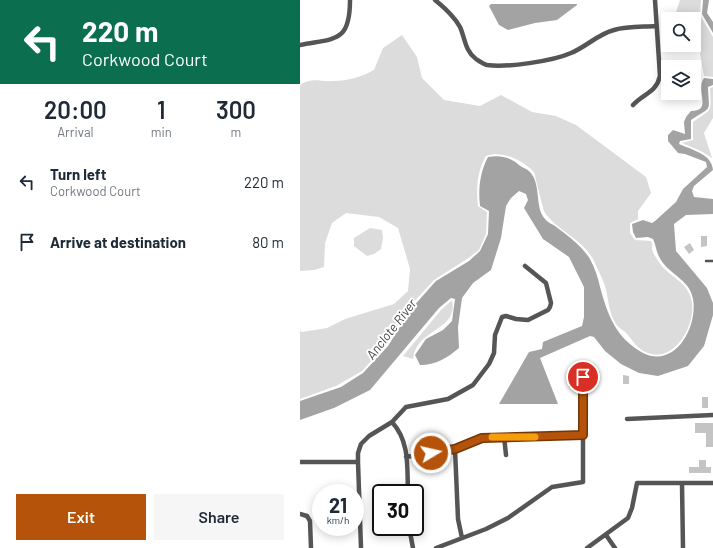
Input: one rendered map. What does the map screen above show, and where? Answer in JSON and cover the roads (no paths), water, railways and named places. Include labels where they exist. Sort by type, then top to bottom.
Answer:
[{"type":"street","points":[[300,45],[334,39],[346,30],[350,14],[350,0]]},
{"type":"street","points":[[435,0],[451,14],[459,26],[468,50],[475,58],[485,64],[501,66],[557,58],[572,53],[601,34],[614,30],[630,27],[656,26]]},
{"type":"street","points":[[633,105],[640,97],[651,92],[658,85],[660,76],[655,0]]},
{"type":"street","points":[[360,548],[358,462],[361,444],[369,436],[392,422],[406,407],[448,399],[472,385],[489,364],[494,353],[495,335],[502,317],[506,316],[523,321],[533,318],[548,310],[551,304],[546,283],[525,266]]},
{"type":"street","points":[[436,548],[486,530],[508,518],[552,488],[581,484],[584,480],[583,377]]},
{"type":"street","points":[[628,419],[713,415]]},
{"type":"street","points":[[392,422],[400,431],[404,443],[408,484]]},
{"type":"street","points":[[406,457],[455,449],[482,438],[504,436],[583,435]]},
{"type":"street","points":[[504,436],[506,455]]},
{"type":"street","points":[[455,449],[458,519],[462,538]]},
{"type":"street","points":[[300,462],[358,462]]},
{"type":"street","points":[[588,548],[628,518],[632,508],[637,483],[713,483]]},
{"type":"street","points":[[682,484],[683,548]]},
{"type":"street","points":[[300,514],[307,516],[310,521],[311,548]]},
{"type":"street","points":[[606,535],[615,548]]},
{"type":"street","points":[[411,536],[413,548]]},
{"type":"lane","points":[[706,261],[713,261]]},
{"type":"water label","name":"Anclote River","points":[[391,329]]}]
